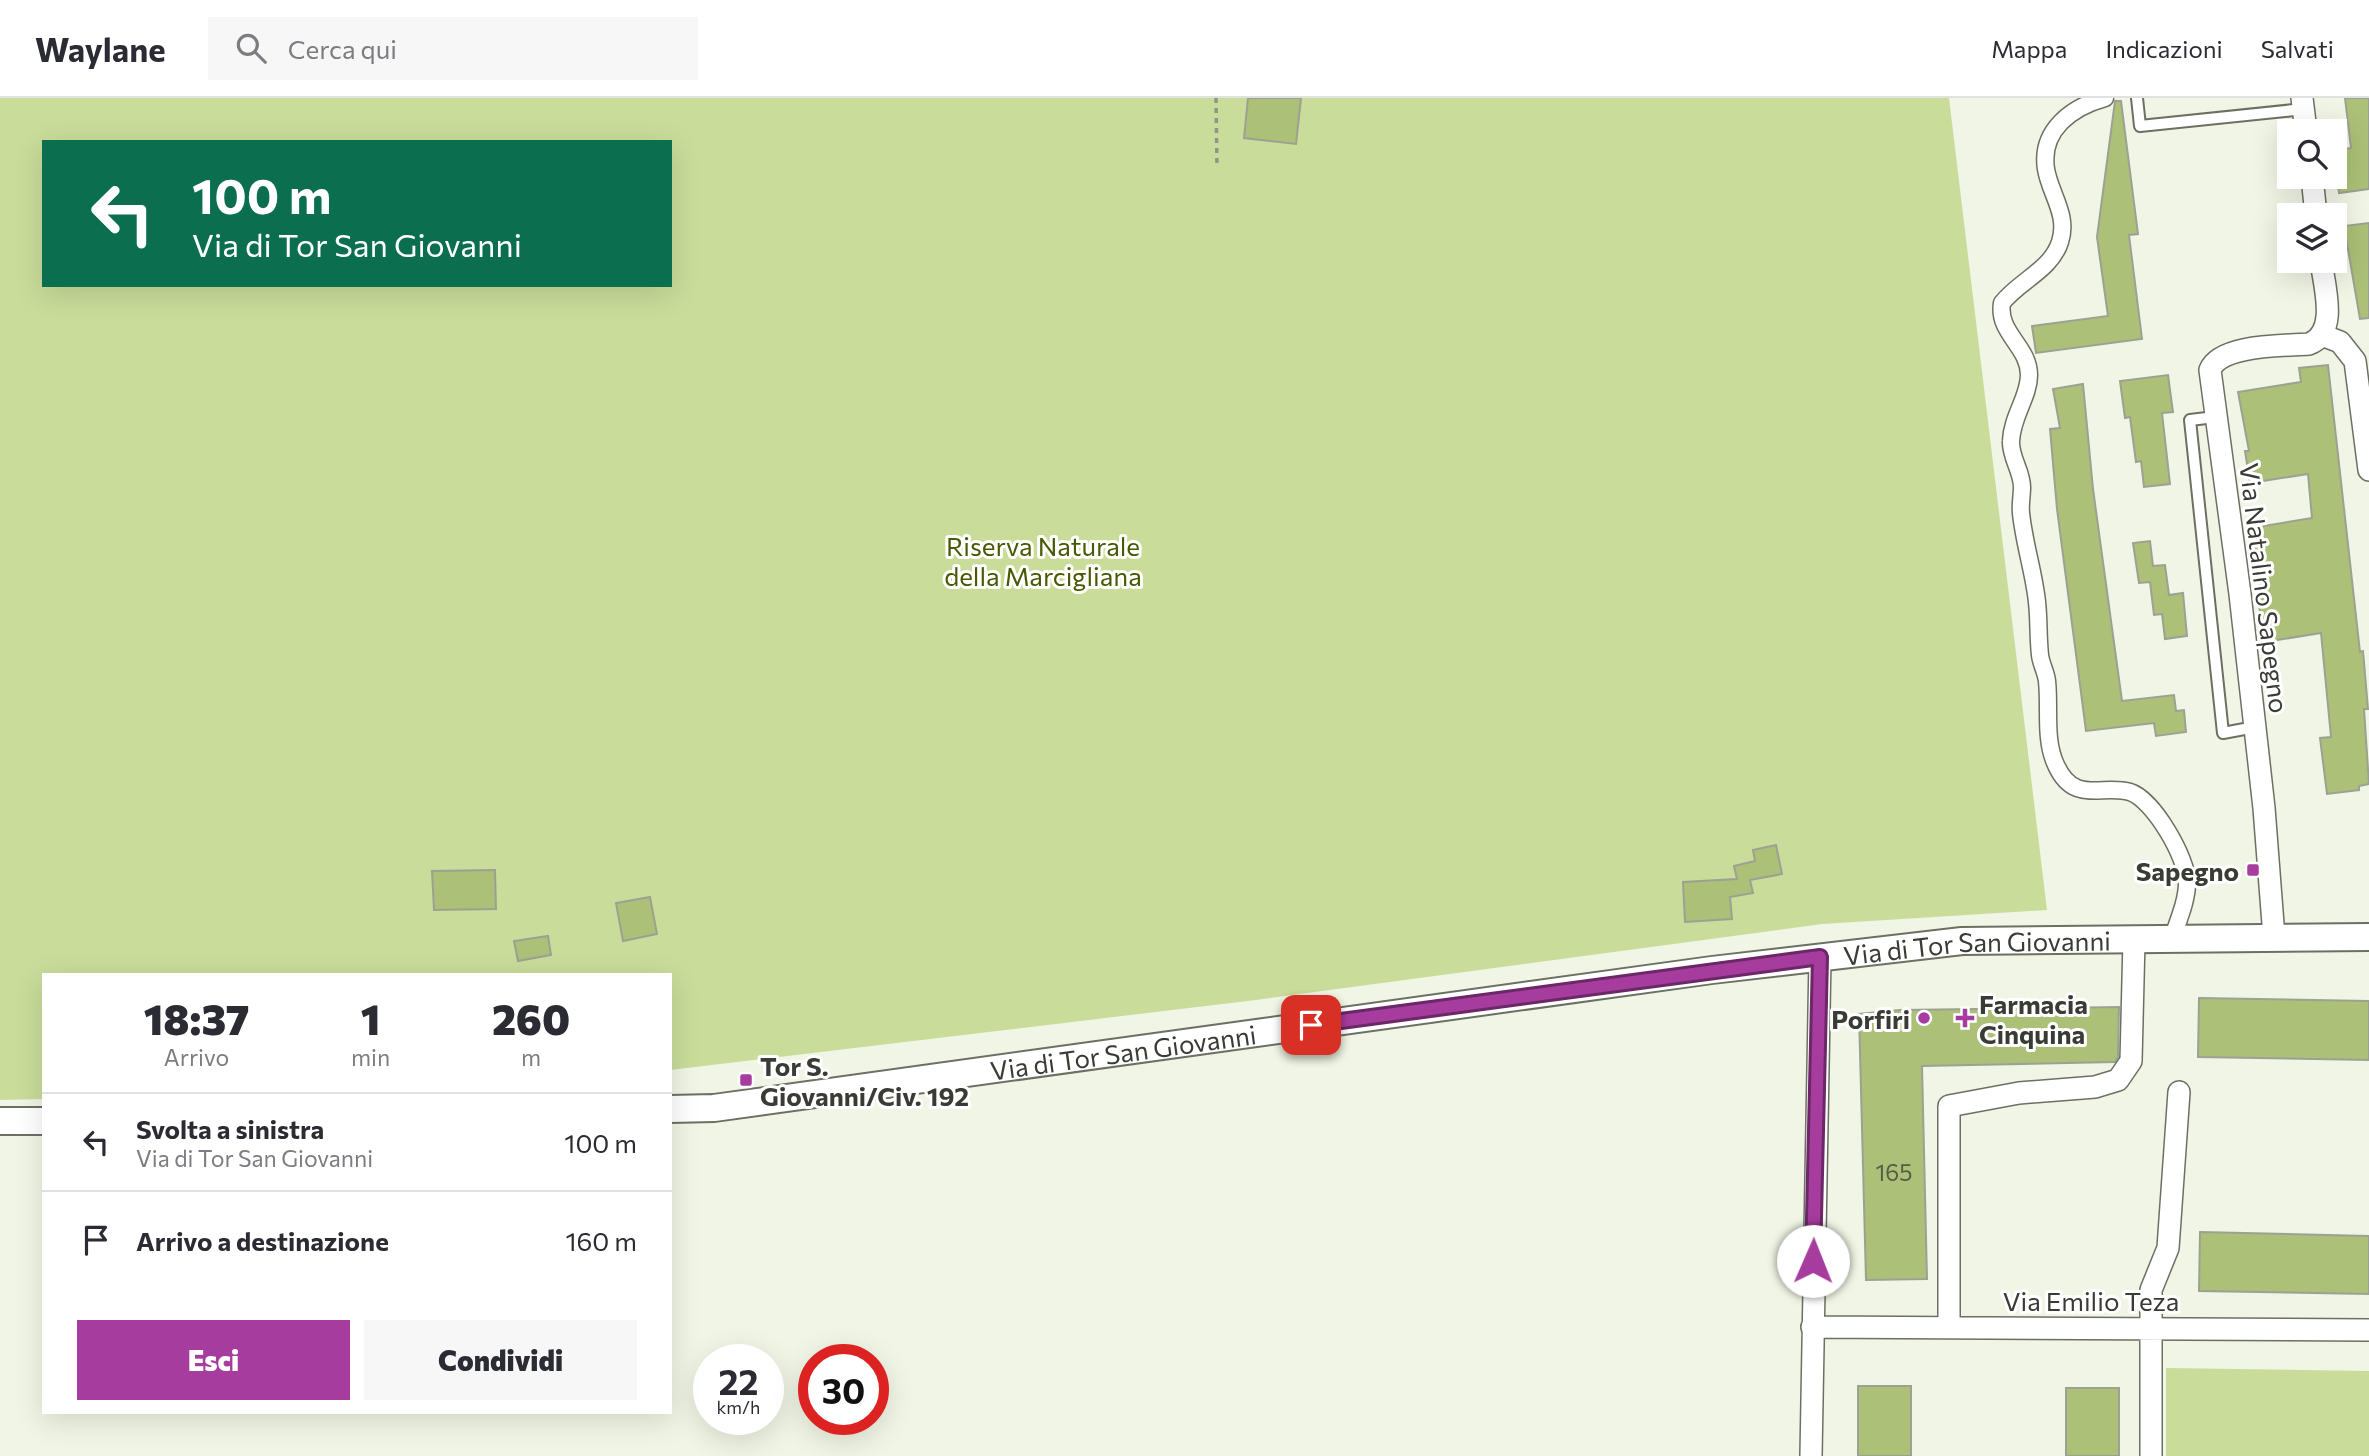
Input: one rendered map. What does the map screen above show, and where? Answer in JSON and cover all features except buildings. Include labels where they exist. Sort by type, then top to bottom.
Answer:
[{"type":"street","points":[[2105,98],[2078,106],[2061,121],[2052,135],[2046,152],[2046,170],[2063,217],[2062,239],[2055,254],[2002,303],[2001,321],[2023,353],[2029,372],[2025,392],[2013,420],[2011,444],[2021,477],[2021,513],[2038,602],[2038,637],[2046,677],[2050,749],[2056,765],[2070,783],[2091,791],[2127,791],[2146,801],[2184,861],[2187,887],[2172,939]]},
{"type":"street","points":[[2322,273],[2327,315],[2322,335],[2334,338],[2345,346],[2363,366],[2369,470]]},
{"type":"street","name":"Via Natalino Sapegno","points":[[2274,937],[2255,727],[2210,375],[2215,361],[2241,351],[2309,344],[2322,335]]},
{"type":"street","name":"Via di Tor San Giovanni","points":[[672,1109],[715,1108],[1820,957],[1962,940],[2369,937]]},
{"type":"street","points":[[1949,1328],[1949,1106],[2019,1093],[2095,1087],[2118,1080],[2131,1060],[2134,940]]},
{"type":"street","points":[[1811,1456],[1820,957]]},
{"type":"street","points":[[2151,1456],[2151,1290],[2168,1248],[2179,1092]]},
{"type":"street","points":[[0,1121],[42,1121]]},
{"type":"street","name":"Via Emilio Teza","points":[[1812,1327],[2369,1331]]},
{"type":"lane","points":[[2137,98],[2140,126],[2303,103]]},
{"type":"lane","points":[[2215,417],[2190,420],[2222,733],[2255,727]]},
{"type":"path","points":[[1216,98],[1217,166]]},
{"type":"green space","name":"Riserva Naturale della Marcigliana","points":[[0,98],[1949,98],[2047,910],[1822,924],[1256,1000],[672,1070],[672,973],[42,973],[42,1099],[0,1100]]},
{"type":"green space","points":[[2166,1368],[2369,1371],[2369,1456],[2166,1456]]},
{"type":"place","name":"Sapegno","points":[[2253,870]]},
{"type":"place","name":"Porfiri","points":[[1924,1018]]},
{"type":"place","name":"Farmacia Cinquina","points":[[1965,1018]]},
{"type":"place","name":"Tor S. Giovanni/Civ. 192","points":[[746,1080]]},
{"type":"route","points":[[1311,1025],[1820,957],[1813,1261]]}]
